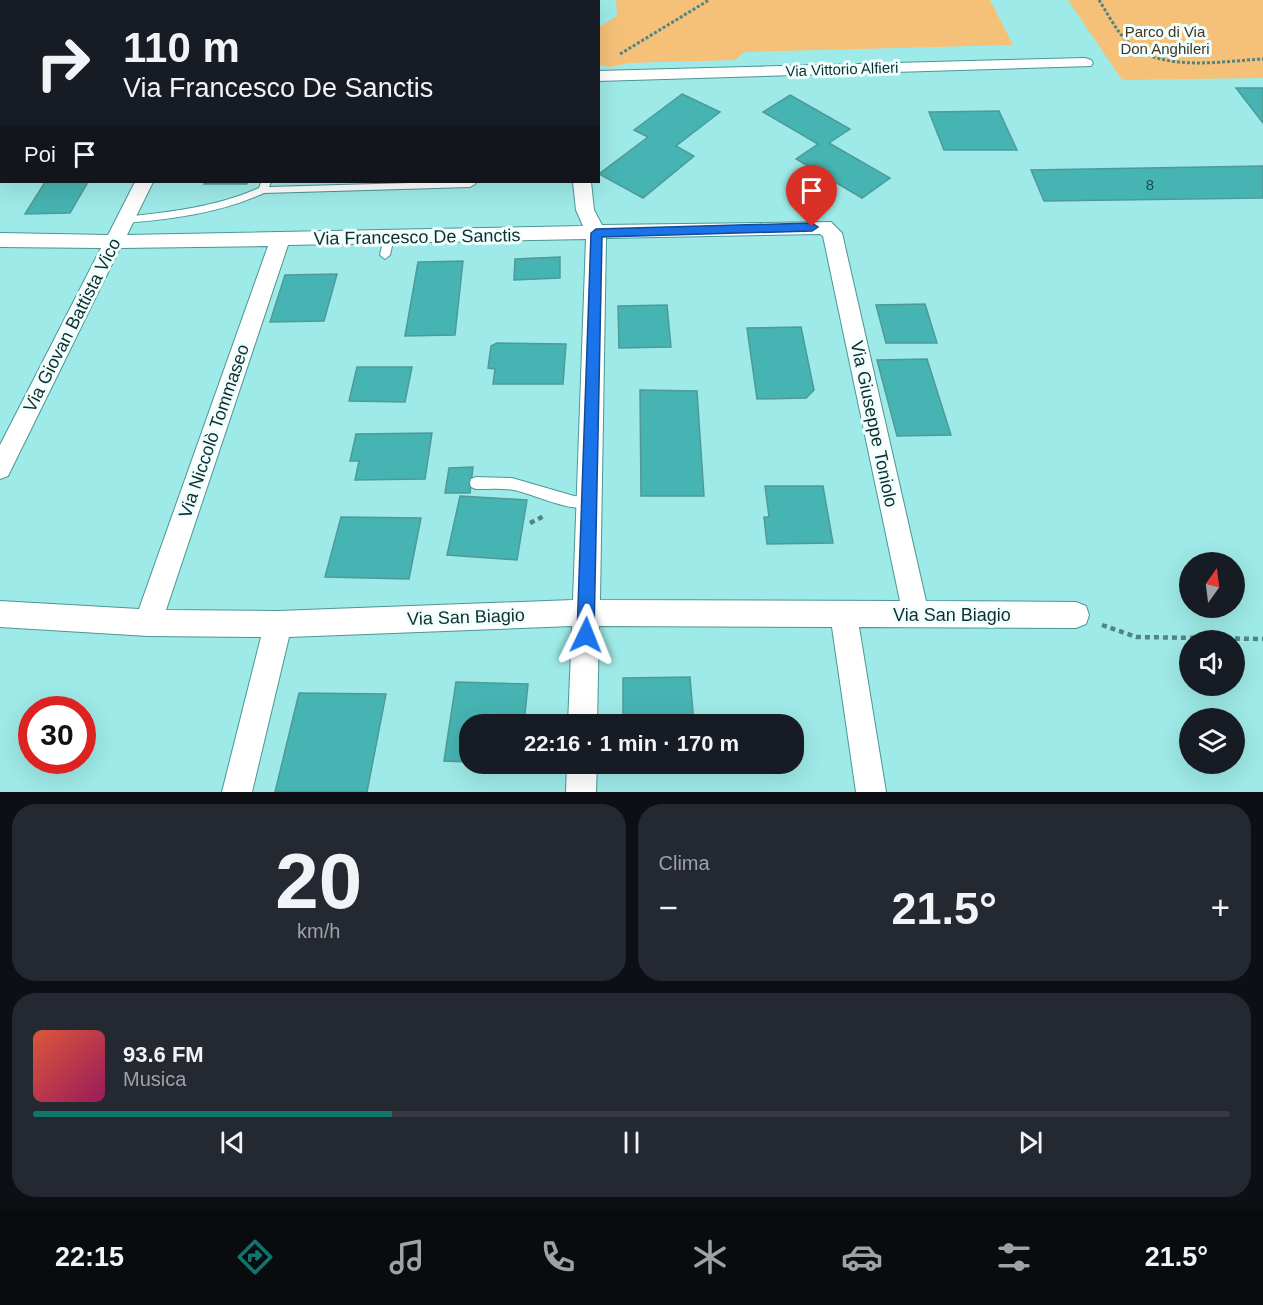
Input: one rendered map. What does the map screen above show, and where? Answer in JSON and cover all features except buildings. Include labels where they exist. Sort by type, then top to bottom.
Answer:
[{"type":"street","name":"Via Vittorio Alfieri","points":[[600,76],[1085,63]]},
{"type":"street","name":"Via Giovan Battista Vico","points":[[0,469],[144,183]]},
{"type":"street","points":[[582,183],[585,210],[596,233],[583,714]]},
{"type":"street","name":"Via Francesco De Sanctis","points":[[0,240],[114,242],[280,240],[387,246],[596,233],[824,227],[832,233]]},
{"type":"street","name":"Via Giuseppe Toniolo","points":[[832,233],[916,615]]},
{"type":"street","name":"Via Niccolò Tommaseo","points":[[148,622],[280,240]]},
{"type":"street","name":"Via San Biagio","points":[[0,614],[148,622],[278,624],[586,613],[1076,615]]},
{"type":"street","points":[[844,615],[871,792]]},
{"type":"street","points":[[237,792],[278,624]]},
{"type":"street","points":[[581,792],[582,774]]},
{"type":"lane","points":[[125,220],[208,210],[246,199],[265,186],[470,183]]},
{"type":"lane","points":[[476,483],[512,484],[574,502],[590,501]]},
{"type":"path","points":[[619,55],[709,0]]},
{"type":"path","points":[[1099,0],[1129,43],[1149,56],[1176,61],[1263,59]]},
{"type":"path","points":[[1076,615],[1136,637],[1263,639]]},
{"type":"green space","points":[[616,0],[990,0],[1013,45],[744,52],[735,60],[629,63],[610,67],[600,65],[600,26],[617,16]]},
{"type":"green space","name":"Parco di Via Don Anghileri","points":[[1068,0],[1263,0],[1263,78],[1122,80]]},
{"type":"route","points":[[586,635],[596,233],[812,227]]}]
